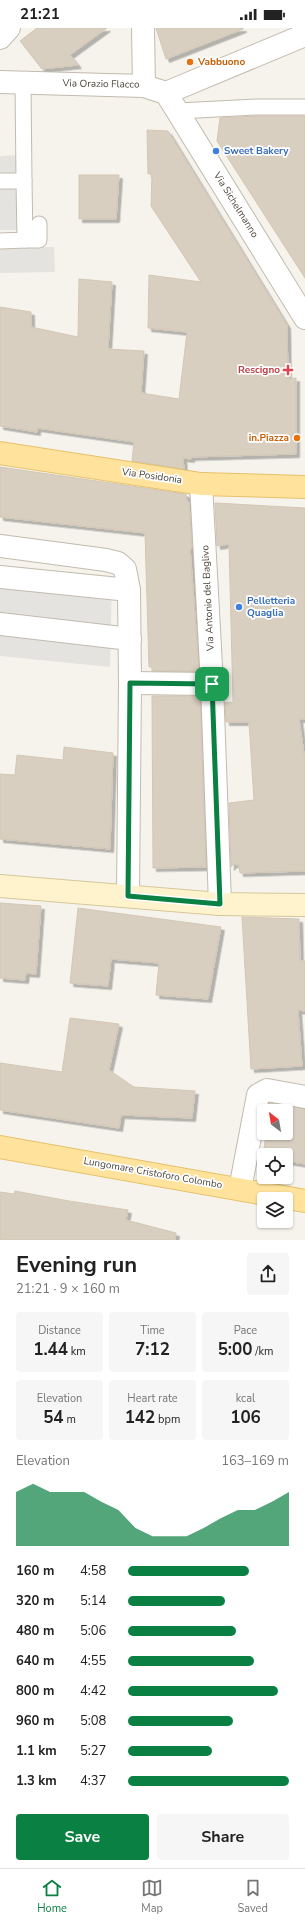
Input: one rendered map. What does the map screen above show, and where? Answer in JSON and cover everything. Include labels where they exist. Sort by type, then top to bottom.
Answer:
[{"type":"main road","name":"Via Posidonia","points":[[0,453],[201,484],[305,487]]},
{"type":"main road","name":"Lungomare Cristoforo Colombo","points":[[0,1147],[305,1201]]},
{"type":"street","points":[[0,38],[9,28]]},
{"type":"street","name":"Via Orazio Flacco","points":[[0,82],[144,86],[143,28]]},
{"type":"street","points":[[144,86],[172,102],[305,35]]},
{"type":"street","name":"Via Sichelmanno","points":[[172,102],[305,318]]},
{"type":"street","name":"Via Antonio del Baglivo","points":[[201,484],[212,684],[220,904]]},
{"type":"street","points":[[0,546],[118,563],[125,569],[129,590],[130,639],[128,896]]},
{"type":"street","points":[[0,577],[129,590]]},
{"type":"street","points":[[0,624],[130,639]]},
{"type":"street","points":[[130,683],[212,684]]},
{"type":"street","points":[[0,886],[220,904],[305,905]]},
{"type":"street","points":[[240,1189],[258,1095],[266,1090],[305,1097]]},
{"type":"lane","points":[[23,82],[25,240]]},
{"type":"lane","points":[[172,102],[256,107],[305,107]]},
{"type":"lane","points":[[0,181],[24,181]]},
{"type":"lane","points":[[0,241],[39,240],[39,224]]},
{"type":"shaded area","points":[[18,155],[18,174],[0,175],[0,156]]},
{"type":"shaded area","points":[[0,187],[18,187],[18,230],[0,230]]},
{"type":"shaded area","points":[[0,247],[54,247],[55,272],[0,273]]},
{"type":"shaded area","points":[[0,570],[112,578],[110,667],[0,656]]},
{"type":"building","points":[[37,28],[107,28],[70,55],[78,65],[42,69],[20,41]]},
{"type":"building","points":[[156,28],[243,28],[243,29],[166,59]]},
{"type":"building","points":[[305,116],[305,278],[217,141],[220,118]]},
{"type":"building","points":[[147,130],[168,131],[287,325],[288,379],[296,378],[296,454],[191,457],[191,459],[183,458],[184,469],[132,461],[134,442],[37,428],[37,432],[0,426],[0,307],[31,312],[31,327],[78,337],[79,279],[112,282],[108,349],[144,351],[141,393],[179,399],[187,332],[148,328],[149,275],[201,282],[151,206],[152,174],[148,174]]},
{"type":"building","points":[[79,175],[119,175],[116,219],[79,219]]},
{"type":"building","points":[[0,467],[186,494],[187,501],[189,502],[192,548],[190,548],[199,671],[152,671],[152,667],[149,667],[145,533],[0,517]]},
{"type":"building","points":[[215,503],[305,508],[305,719],[299,719],[305,761],[305,871],[240,873],[239,865],[233,864],[231,867],[229,803],[254,800],[249,722],[226,722],[225,703],[233,702],[229,544],[217,546]]},
{"type":"building","points":[[152,696],[200,696],[206,867],[153,868]]},
{"type":"building","points":[[64,747],[113,753],[110,849],[0,839],[0,774],[15,775],[17,755],[63,760]]},
{"type":"building","points":[[0,903],[41,906],[36,974],[26,973],[25,980],[0,978]]},
{"type":"building","points":[[78,908],[221,927],[208,999],[156,995],[159,963],[111,959],[108,986],[70,983]]},
{"type":"building","points":[[242,917],[299,919],[300,961],[305,961],[305,1011],[298,1010],[302,1066],[251,1069]]},
{"type":"building","points":[[70,1018],[119,1024],[109,1070],[134,1087],[195,1091],[192,1118],[121,1115],[119,1128],[0,1110],[0,1063],[62,1072]]},
{"type":"building","points":[[293,1107],[305,1109],[305,1164],[293,1162],[293,1148],[264,1148],[265,1140],[293,1140]]},
{"type":"building","points":[[15,1191],[128,1210],[126,1220],[176,1233],[175,1240],[0,1240],[0,1192],[14,1194]]},
{"type":"place","name":"Vabbuono","points":[[190,62]]},
{"type":"place","name":"Sweet Bakery","points":[[216,151]]},
{"type":"place","name":"Rescigno","points":[[288,370]]},
{"type":"place","name":"in.Piazza","points":[[297,438]]},
{"type":"place","name":"Pelletteria Quaglia","points":[[239,607]]},
{"type":"route","points":[[130,683],[212,684],[220,904],[128,896],[130,683]]}]
